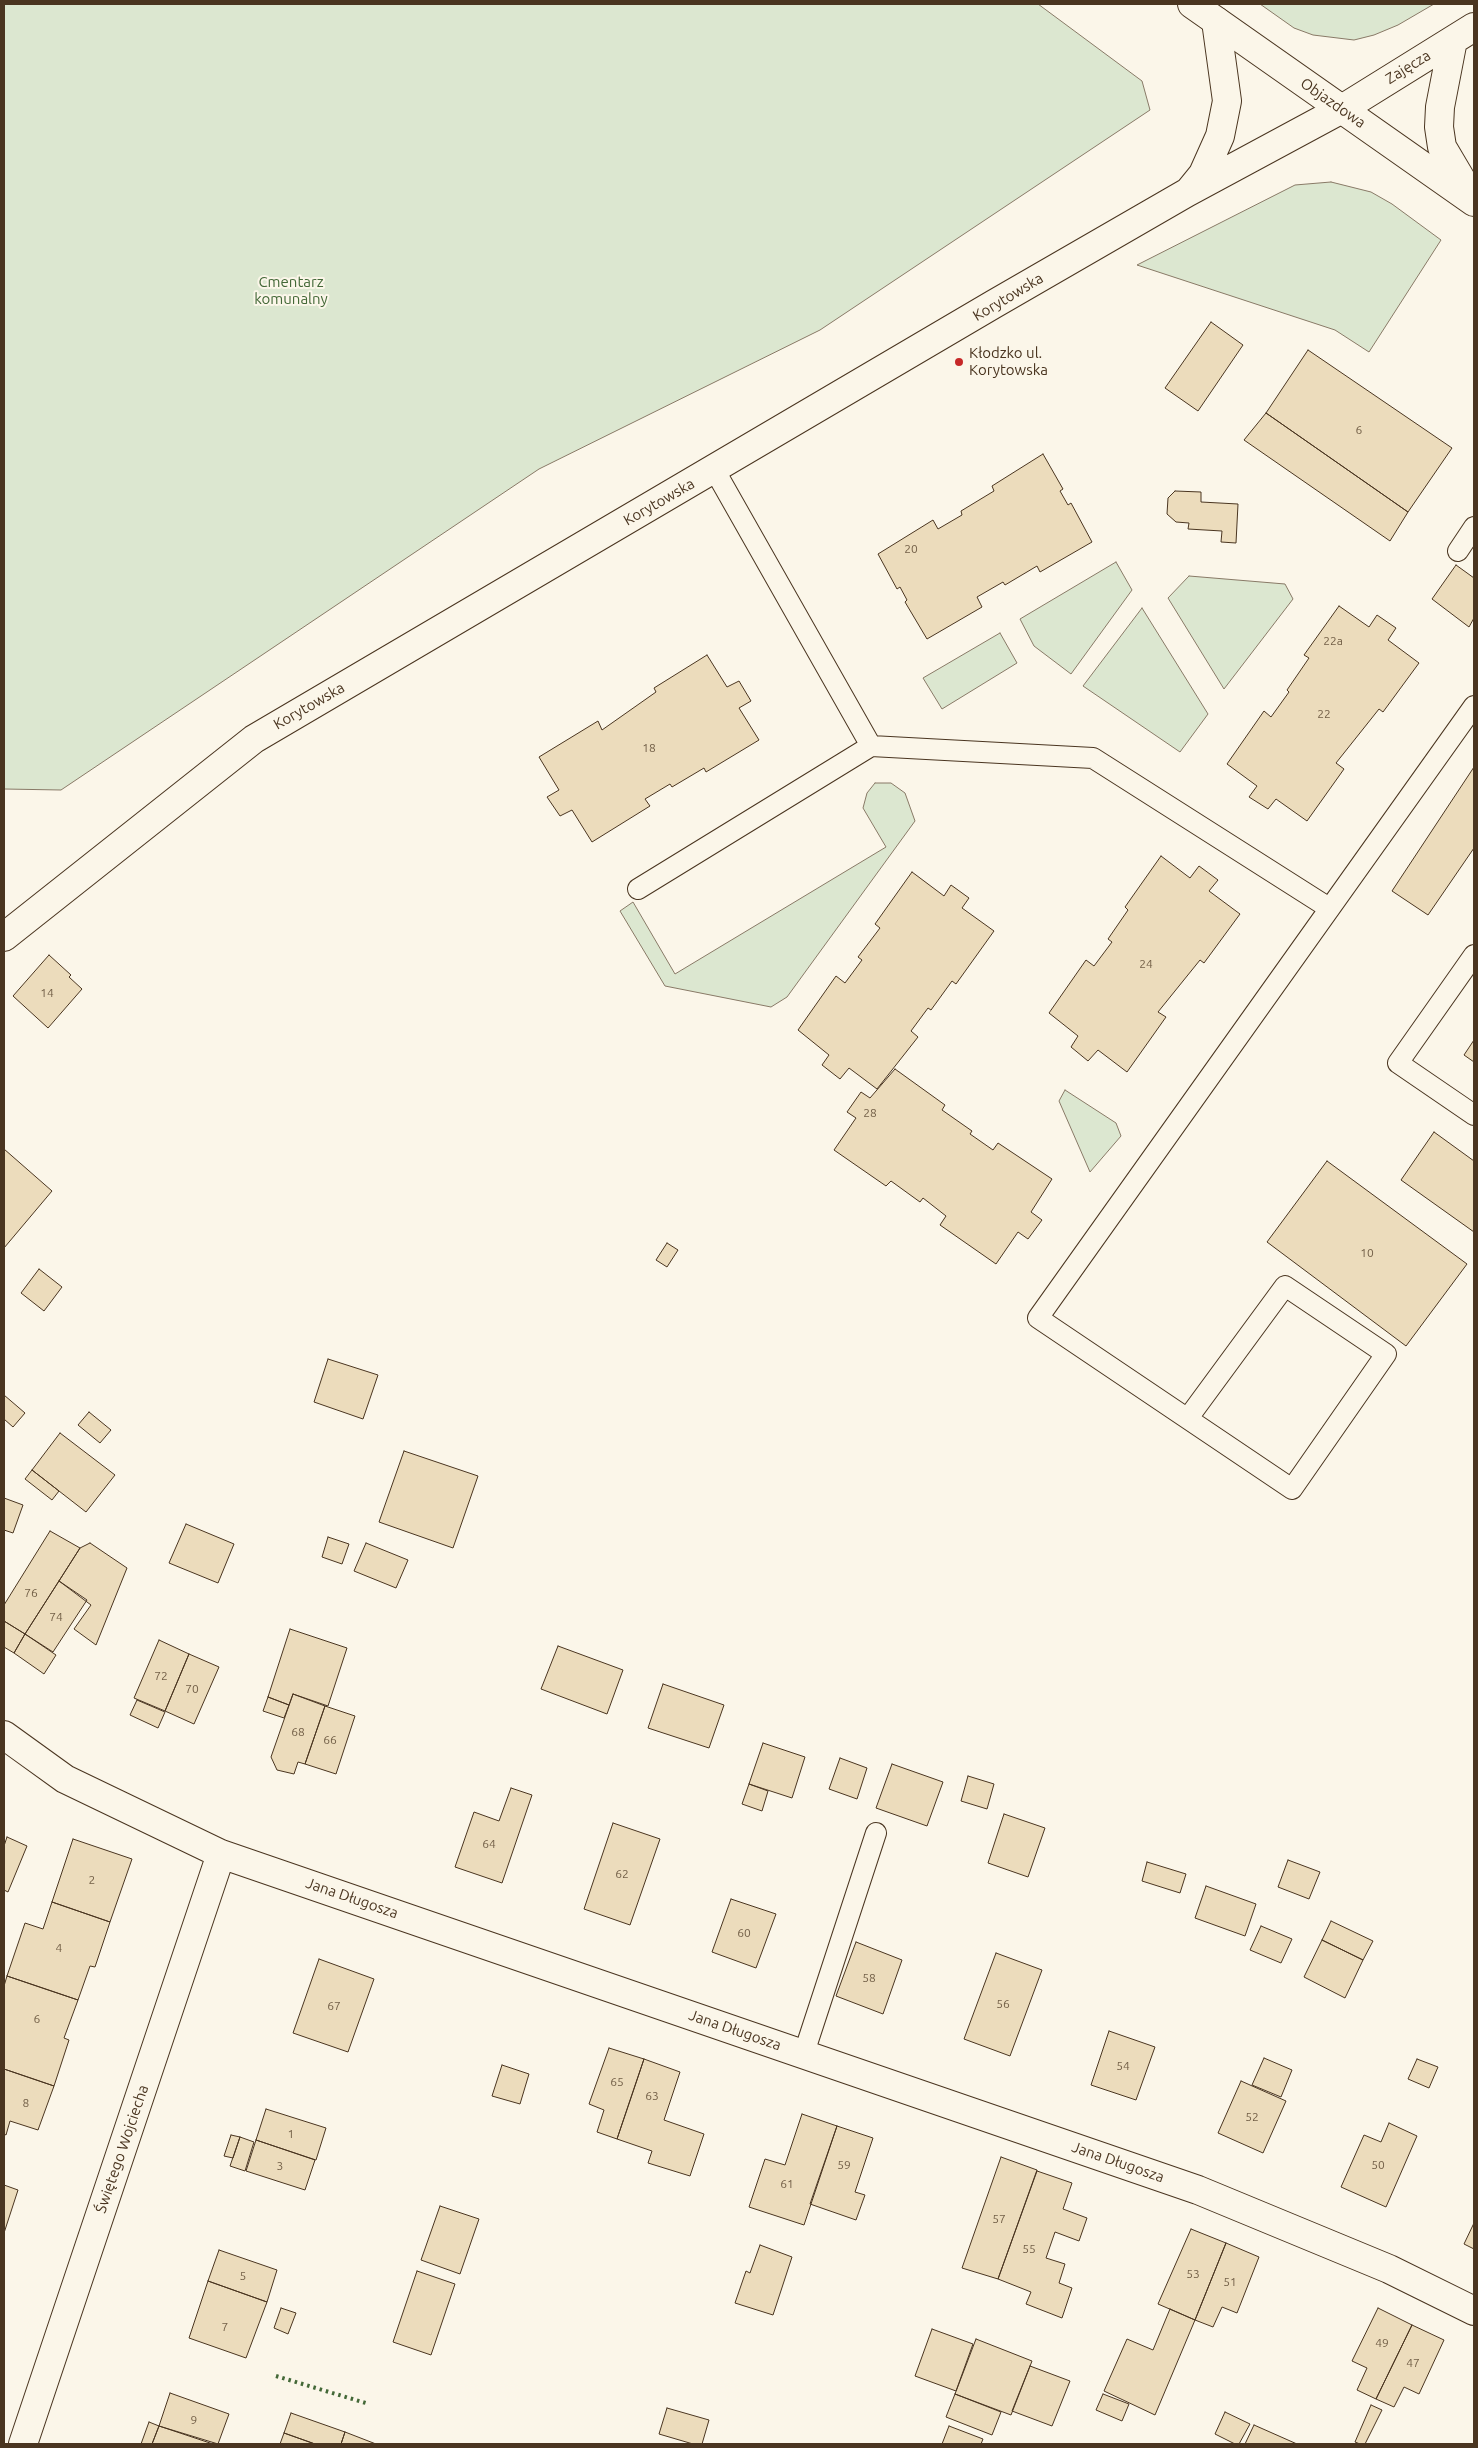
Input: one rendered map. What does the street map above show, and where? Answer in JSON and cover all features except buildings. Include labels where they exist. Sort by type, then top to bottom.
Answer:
[{"type":"street","name":"Objazdowa","points":[[1192,4],[1474,202]]},
{"type":"street","points":[[1188,192],[1203,174],[1220,136],[1227,101],[1216,21]]},
{"type":"street","points":[[1463,33],[1440,107],[1442,148],[1474,202]]},
{"type":"street","name":"Zajęcza","points":[[1342,109],[1463,33]]},
{"type":"street","name":"Korytowska","points":[[4,937],[254,739],[994,304],[1188,192],[1342,109]]},
{"type":"street","name":"Jana Długosza","points":[[4,1735],[66,1779],[221,1854],[1198,2190],[1389,2268],[1474,2311]]},
{"type":"street","name":"Świętego Wojciecha","points":[[22,2444],[221,1854]]},
{"type":"lane","points":[[714,469],[872,746]]},
{"type":"lane","points":[[1458,551],[1474,527]]},
{"type":"lane","points":[[1188,1418],[1285,1286],[1386,1354],[1292,1489],[1038,1318],[1474,706]]},
{"type":"lane","points":[[638,889],[872,746],[1093,758],[1329,908]]},
{"type":"lane","points":[[1474,955],[1398,1063],[1474,1115]]},
{"type":"lane","points":[[804,2053],[876,1833]]},
{"type":"green space","name":"Cmentarz komunalny","points":[[4,4],[1038,4],[1142,81],[1150,110],[820,330],[539,469],[61,790],[4,789]]},
{"type":"green space","points":[[1260,4],[1434,4],[1398,25],[1374,35],[1354,40],[1313,35],[1294,28]]},
{"type":"green space","points":[[1331,182],[1371,192],[1392,204],[1441,240],[1369,352],[1335,330],[1137,265],[1295,185]]},
{"type":"green space","points":[[1116,562],[1132,590],[1071,674],[1034,646],[1020,619]]},
{"type":"green space","points":[[1189,576],[1285,584],[1293,599],[1224,689],[1168,598]]},
{"type":"green space","points":[[1142,608],[1208,714],[1180,752],[1083,686]]},
{"type":"green space","points":[[1000,633],[1017,663],[942,709],[923,678]]},
{"type":"green space","points":[[875,783],[891,783],[905,793],[915,821],[787,997],[771,1007],[665,986],[620,911],[633,902],[675,974],[886,847],[863,808],[867,793]]},
{"type":"green space","points":[[1065,1090],[1116,1123],[1121,1136],[1090,1172],[1059,1101]]},
{"type":"hedge","points":[[276,2376],[369,2404]]},
{"type":"place","name":"Kłodzko ul. Korytowska","points":[[959,362]]}]
